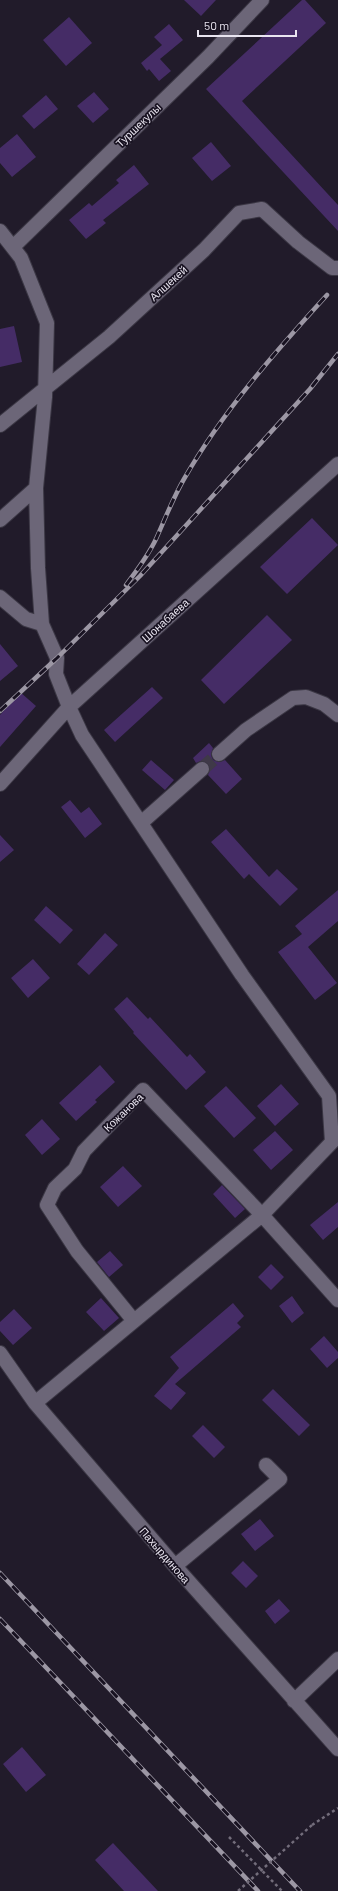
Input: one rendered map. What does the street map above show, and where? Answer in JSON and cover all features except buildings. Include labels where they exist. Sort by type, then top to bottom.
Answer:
[{"type":"street","name":"Туршекулы","points":[[12,247],[208,57],[262,0]]},
{"type":"street","name":"Алшекей","points":[[0,425],[109,337],[204,250],[239,213],[262,209],[298,242],[332,268],[338,268]]},
{"type":"street","points":[[0,231],[21,258],[47,323],[45,390],[36,488],[38,568],[42,624],[57,658],[56,674],[82,735],[242,975],[333,1094],[332,1142],[262,1215],[35,1403]]},
{"type":"street","name":"Шонабаева","points":[[0,784],[69,707],[338,464]]},
{"type":"street","points":[[0,520],[36,488]]},
{"type":"street","points":[[0,597],[26,619],[42,624]]},
{"type":"street","points":[[219,754],[246,730],[293,698],[306,697],[324,704],[338,714]]},
{"type":"street","points":[[141,823],[202,769]]},
{"type":"street","name":"Кожанова","points":[[134,1321],[77,1251],[47,1205],[55,1188],[75,1169],[84,1151],[143,1090],[262,1215],[338,1300]]},
{"type":"street","name":"Пахырдинова","points":[[0,1354],[35,1403],[175,1566],[338,1749]]},
{"type":"street","points":[[175,1566],[280,1479],[266,1465]]},
{"type":"street","points":[[294,1701],[338,1659]]},
{"type":"path","points":[[238,1891],[312,1825],[338,1808]]},
{"type":"path","points":[[229,1837],[282,1891]]},
{"type":"tunnel","points":[[202,769],[219,754]]},
{"type":"railway","points":[[126,585],[142,563],[156,539],[180,486],[215,430],[269,360],[327,295]]},
{"type":"railway","points":[[0,711],[57,658],[140,576],[310,389],[338,354]]},
{"type":"railway","points":[[0,1573],[300,1891]]},
{"type":"railway","points":[[0,1619],[258,1891]]}]
